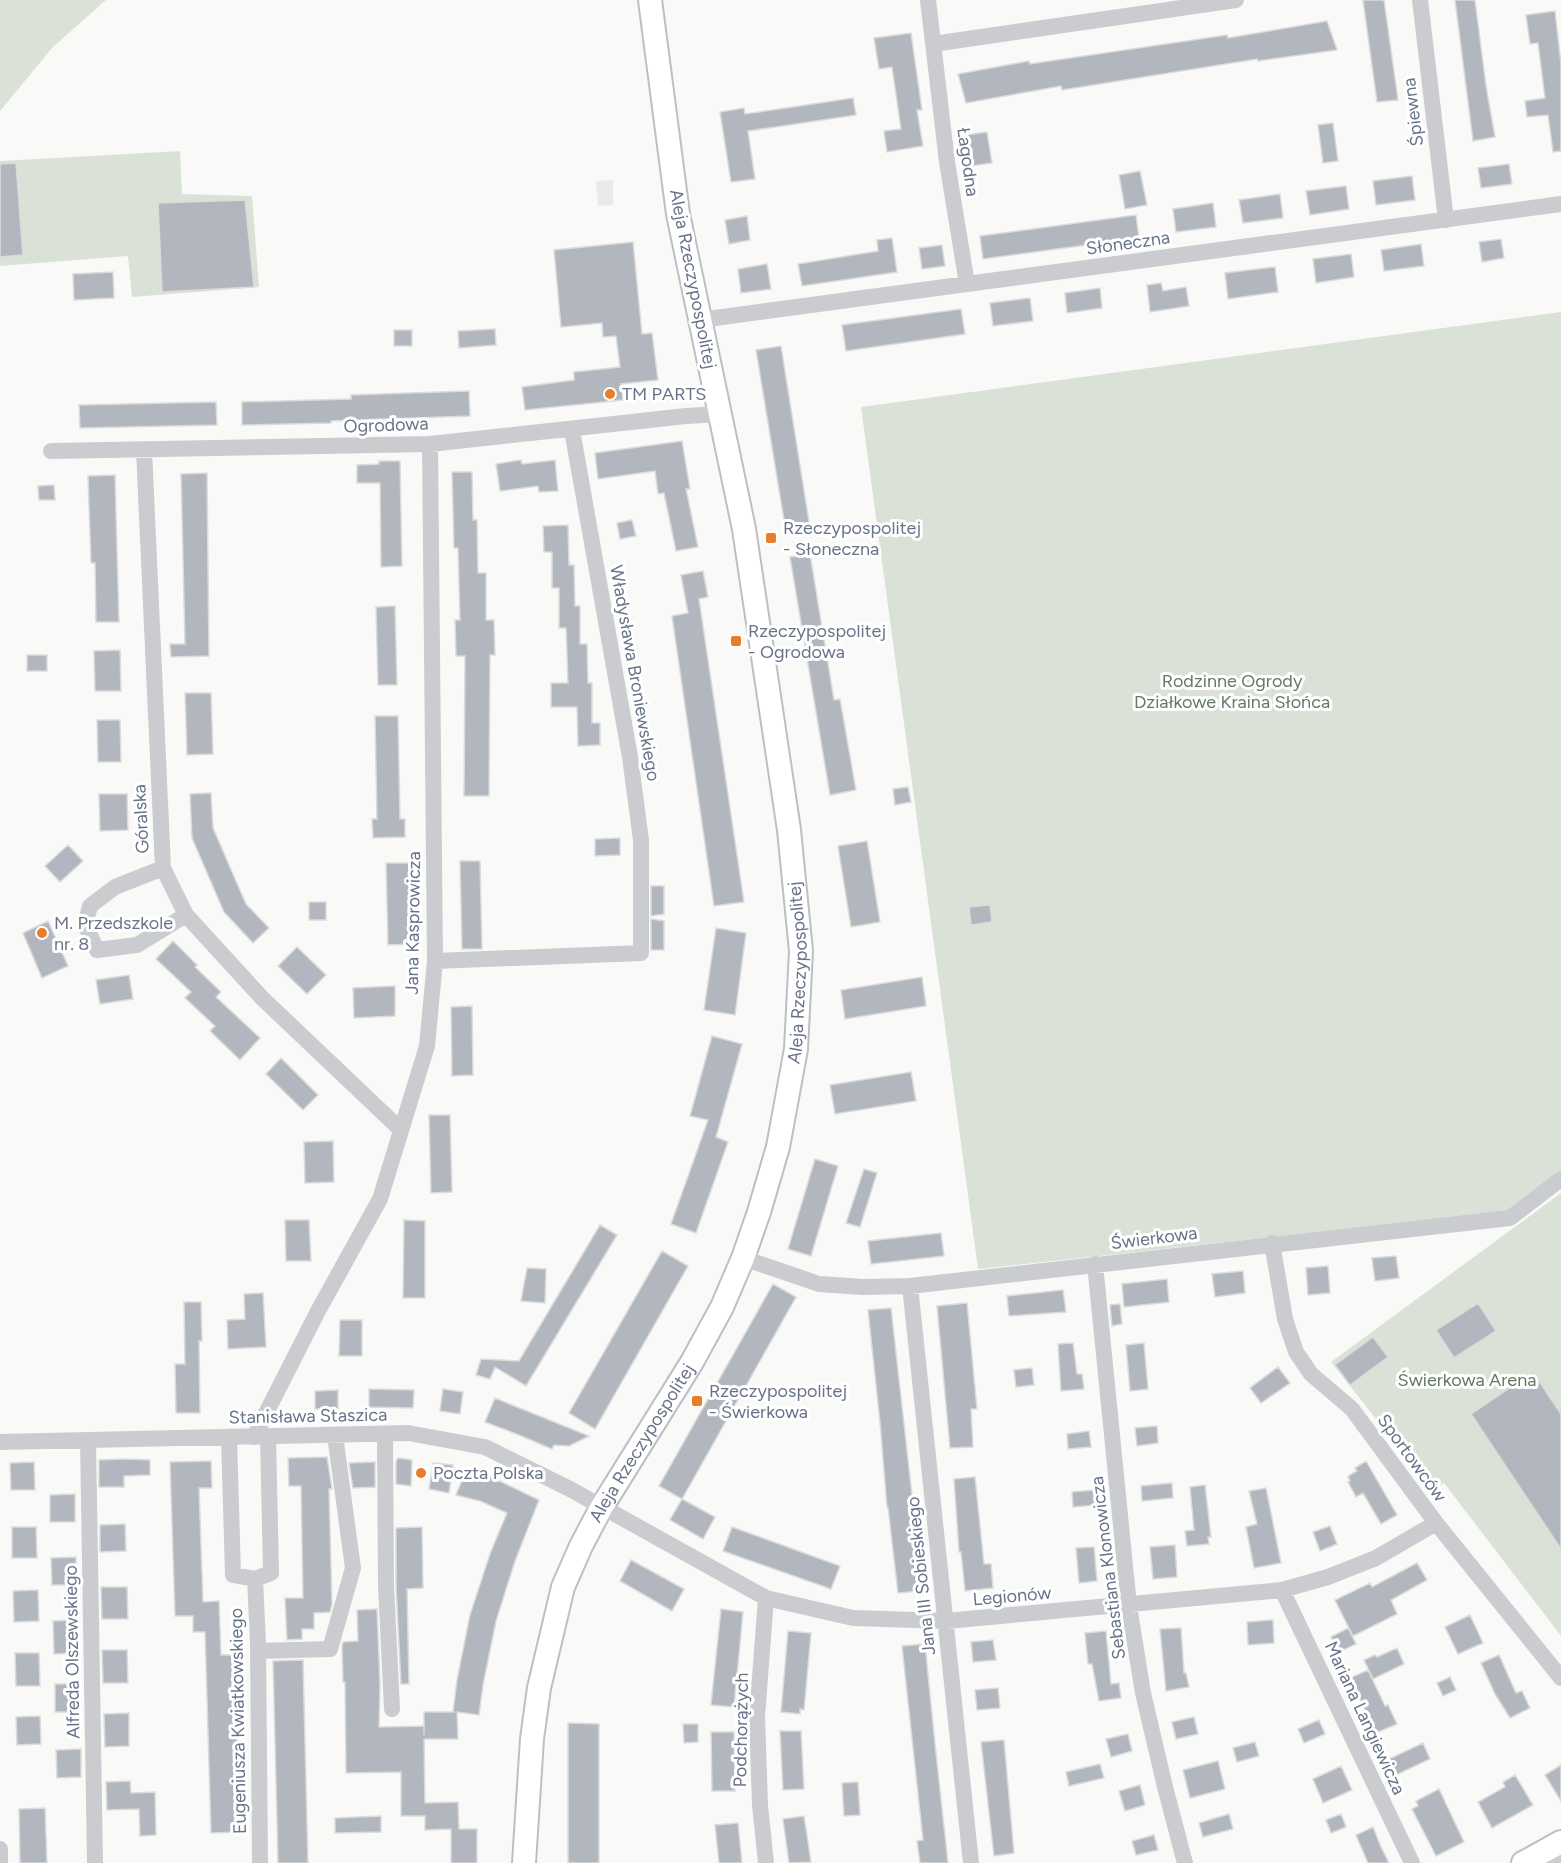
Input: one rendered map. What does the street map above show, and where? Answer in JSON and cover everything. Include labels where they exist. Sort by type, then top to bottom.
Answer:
[{"type":"street","name":"Aleja Rzeczypospolitej","points":[[524,1863],[532,1739],[545,1656],[563,1587],[580,1546],[601,1508],[692,1362],[722,1307],[759,1212],[785,1112],[796,1049],[801,951],[784,789],[744,530],[678,214],[650,0]]},
{"type":"street","name":"Łagodna","points":[[928,0],[947,162],[967,284]]},
{"type":"street","points":[[933,44],[1236,0]]},
{"type":"street","name":"Śpiewna","points":[[1420,0],[1446,220]]},
{"type":"street","name":"Słoneczna","points":[[700,320],[1561,204]]},
{"type":"street","name":"Ogrodowa","points":[[51,451],[430,444],[720,414]]},
{"type":"street","name":"Władysława Broniewskiego","points":[[435,961],[641,953],[641,840],[630,757],[572,430]]},
{"type":"street","name":"Jana Kasprowicza","points":[[261,1437],[318,1311],[380,1199],[427,1046],[435,961],[430,444]]},
{"type":"street","name":"Góralska","points":[[144,450],[163,868],[186,915],[262,998],[400,1129]]},
{"type":"street","points":[[163,868],[115,887],[90,906],[85,925],[97,950],[137,945],[186,915]]},
{"type":"street","name":"Świerkowa","points":[[743,1258],[819,1284],[864,1287],[910,1286],[1510,1218],[1561,1179]]},
{"type":"street","name":"Sportowców","points":[[1272,1244],[1285,1319],[1296,1352],[1311,1374],[1352,1409],[1436,1523],[1561,1678]]},
{"type":"street","name":"Sebastiana Klonowicza","points":[[1095,1264],[1129,1606],[1143,1694],[1185,1863]]},
{"type":"street","name":"Jana III Sobieskiego","points":[[910,1286],[971,1863]]},
{"type":"street","name":"Stanisława Staszica","points":[[0,1442],[408,1433],[485,1446],[570,1489],[601,1508]]},
{"type":"street","points":[[258,1651],[330,1649],[353,1568],[334,1434]]},
{"type":"street","points":[[385,1434],[386,1586],[392,1709]]},
{"type":"street","points":[[229,1437],[233,1575],[255,1578],[271,1573],[261,1437]]},
{"type":"street","name":"Alfreda Olszewskiego","points":[[88,1440],[94,1863]]},
{"type":"street","name":"Legionów","points":[[601,1508],[766,1598],[853,1618],[946,1621],[1129,1606],[1282,1590],[1328,1577],[1376,1558],[1436,1523]]},
{"type":"street","name":"Eugeniusza Kwiatkowskiego","points":[[255,1578],[260,1863]]},
{"type":"street","name":"Mariana Langiewicza","points":[[1282,1590],[1412,1863]]},
{"type":"street","name":"Podchorążych","points":[[766,1598],[757,1716],[760,1805],[766,1863]]},
{"type":"street","points":[[0,1849],[0,1863]]},
{"type":"street","points":[[1523,1863],[1556,1851]]},
{"type":"shaded area","points":[[613,180],[613,205],[598,206],[596,181]]},
{"type":"green space","points":[[0,0],[106,0],[52,48],[0,111]]},
{"type":"green space","points":[[180,151],[182,194],[252,196],[259,287],[132,297],[128,256],[0,266],[0,161]]},
{"type":"green space","name":"Rodzinne Ogrody Działkowe Kraina Słońca","points":[[1561,312],[1561,1171],[1507,1212],[978,1269],[861,407]]},
{"type":"green space","name":"Świerkowa Arena","points":[[1561,1193],[1561,1636],[1444,1483],[1433,1491],[1331,1362]]},
{"type":"building","points":[[1363,0],[1384,0],[1398,100],[1377,102]]},
{"type":"building","points":[[1455,0],[1475,0],[1495,137],[1473,141]]},
{"type":"building","points":[[1555,11],[1561,64],[1561,151],[1553,152],[1548,115],[1527,117],[1525,101],[1545,98],[1538,43],[1530,44],[1526,15]]},
{"type":"building","points":[[1327,21],[1337,50],[1258,61],[1257,59],[1062,90],[1061,86],[966,103],[958,74],[1029,61],[1030,64],[1227,35],[1228,38]]},
{"type":"building","points":[[911,33],[922,110],[917,110],[923,146],[887,152],[884,131],[901,129],[892,67],[879,69],[874,38]]},
{"type":"building","points":[[853,98],[856,115],[748,131],[755,179],[731,182],[720,112],[744,108],[745,114]]},
{"type":"building","points":[[1333,123],[1338,161],[1323,163],[1318,125]]},
{"type":"building","points":[[987,132],[992,163],[970,166],[966,135]]},
{"type":"building","points":[[16,163],[23,255],[0,257],[0,164]]},
{"type":"building","points":[[1509,164],[1512,184],[1481,188],[1478,168]]},
{"type":"building","points":[[1140,171],[1147,205],[1125,209],[1119,175]]},
{"type":"building","points":[[1412,176],[1415,200],[1376,205],[1373,181]]},
{"type":"building","points":[[1346,186],[1349,209],[1310,215],[1306,191]]},
{"type":"building","points":[[1280,194],[1283,218],[1243,223],[1239,200]]},
{"type":"building","points":[[245,200],[254,287],[162,292],[158,203]]},
{"type":"building","points":[[1213,203],[1216,227],[1176,232],[1173,209]]},
{"type":"building","points":[[1136,215],[1139,238],[983,259],[980,236]]},
{"type":"building","points":[[747,216],[750,240],[729,244],[725,220]]},
{"type":"building","points":[[892,238],[897,272],[802,286],[798,264],[878,251],[877,240]]},
{"type":"building","points":[[1501,239],[1504,258],[1482,262],[1479,242]]},
{"type":"building","points":[[633,242],[642,334],[652,333],[658,380],[621,384],[623,400],[525,410],[522,387],[574,380],[574,372],[620,367],[616,336],[603,337],[602,323],[561,327],[554,250]]},
{"type":"building","points":[[1421,244],[1424,266],[1384,271],[1381,250]]},
{"type":"building","points":[[942,245],[945,266],[922,269],[919,248]]},
{"type":"building","points":[[1351,254],[1354,277],[1316,283],[1313,259]]},
{"type":"building","points":[[767,264],[771,289],[741,293],[738,269]]},
{"type":"building","points":[[1275,267],[1278,292],[1228,299],[1225,273]]},
{"type":"building","points":[[113,272],[114,298],[74,300],[73,274]]},
{"type":"building","points":[[1161,283],[1163,291],[1186,287],[1189,306],[1150,312],[1147,285]]},
{"type":"building","points":[[1100,288],[1102,308],[1067,313],[1065,293]]},
{"type":"building","points":[[1030,298],[1033,321],[993,326],[990,303]]},
{"type":"building","points":[[961,309],[965,334],[846,351],[842,325]]},
{"type":"building","points":[[495,329],[496,345],[459,348],[458,331]]},
{"type":"building","points":[[394,330],[412,330],[412,346],[394,346]]},
{"type":"building","points":[[781,346],[810,528],[786,532],[756,350]]},
{"type":"building","points":[[469,391],[470,416],[242,425],[242,402],[351,399],[351,395]]},
{"type":"building","points":[[216,402],[217,425],[80,428],[79,405]]},
{"type":"building","points":[[682,441],[690,489],[686,489],[698,547],[676,551],[664,493],[658,494],[655,471],[598,479],[595,453]]},
{"type":"building","points":[[521,460],[522,464],[555,460],[558,491],[539,492],[538,486],[500,491],[496,464]]},
{"type":"building","points":[[379,461],[400,461],[402,566],[381,567],[380,483],[357,483],[357,465],[379,464]]},
{"type":"building","points":[[452,472],[472,472],[473,520],[477,520],[478,573],[486,573],[486,620],[494,620],[495,655],[490,655],[489,796],[464,796],[465,656],[456,656],[455,620],[460,620],[458,548],[454,548]]},
{"type":"building","points":[[207,473],[209,656],[171,657],[170,644],[185,644],[181,474]]},
{"type":"building","points":[[115,475],[119,622],[96,622],[95,563],[91,563],[88,476]]},
{"type":"building","points":[[54,485],[55,500],[39,500],[38,486]]},
{"type":"building","points":[[632,520],[636,536],[620,539],[617,523]]},
{"type":"building","points":[[568,525],[569,565],[574,565],[575,606],[580,606],[580,644],[587,644],[588,683],[592,683],[592,723],[600,723],[600,745],[578,746],[577,707],[551,707],[551,683],[568,683],[566,628],[559,628],[559,588],[552,588],[552,552],[544,552],[543,526]]},
{"type":"building","points":[[810,554],[834,700],[840,699],[856,790],[830,795],[790,557]]},
{"type":"building","points":[[703,571],[708,597],[699,599],[744,902],[714,906],[672,616],[688,613],[681,575]]},
{"type":"building","points":[[395,606],[397,685],[378,685],[376,607]]},
{"type":"building","points":[[120,650],[121,691],[95,691],[94,651]]},
{"type":"building","points":[[27,655],[47,655],[47,671],[27,671]]},
{"type":"building","points":[[185,693],[211,693],[213,754],[187,755]]},
{"type":"building","points":[[375,716],[398,716],[400,819],[405,819],[405,837],[373,838],[372,819],[377,819]]},
{"type":"building","points":[[97,720],[120,720],[121,762],[98,762]]},
{"type":"building","points":[[908,787],[911,802],[895,805],[893,789]]},
{"type":"building","points":[[211,793],[213,828],[246,904],[269,928],[253,943],[224,912],[192,838],[190,794]]},
{"type":"building","points":[[99,794],[127,794],[128,830],[100,831]]},
{"type":"building","points":[[620,838],[620,855],[595,856],[595,839]]},
{"type":"building","points":[[867,841],[880,922],[851,927],[838,846]]},
{"type":"building","points":[[68,845],[83,861],[60,882],[45,866]]},
{"type":"building","points":[[460,861],[480,861],[482,949],[462,949]]},
{"type":"building","points":[[386,863],[409,863],[411,944],[388,945]]},
{"type":"building","points":[[651,886],[664,886],[664,914],[651,916]]},
{"type":"building","points":[[309,902],[326,902],[326,920],[309,920]]},
{"type":"building","points":[[990,905],[992,922],[971,925],[969,907]]},
{"type":"building","points":[[651,919],[664,921],[664,950],[651,950]]},
{"type":"building","points":[[48,921],[68,966],[42,978],[23,933]]},
{"type":"building","points":[[716,928],[746,933],[735,1015],[704,1010]]},
{"type":"building","points":[[173,941],[221,992],[216,997],[260,1038],[240,1060],[210,1031],[215,1026],[185,998],[191,992],[156,959]]},
{"type":"building","points":[[297,947],[326,975],[307,994],[278,966]]},
{"type":"building","points":[[129,975],[133,999],[100,1004],[96,980]]},
{"type":"building","points":[[922,977],[926,1006],[845,1019],[841,990]]},
{"type":"building","points":[[395,986],[395,1016],[354,1018],[353,988]]},
{"type":"building","points":[[472,1006],[473,1075],[452,1076],[451,1007]]},
{"type":"building","points":[[712,1036],[742,1044],[716,1137],[728,1142],[696,1233],[671,1224],[708,1120],[690,1116]]},
{"type":"building","points":[[281,1058],[318,1095],[303,1110],[266,1074]]},
{"type":"building","points":[[911,1072],[916,1101],[835,1114],[830,1085]]},
{"type":"building","points":[[429,1115],[450,1115],[452,1192],[431,1193]]},
{"type":"building","points":[[333,1141],[334,1182],[305,1183],[304,1142]]},
{"type":"building","points":[[815,1159],[838,1166],[811,1256],[788,1249]]},
{"type":"building","points":[[864,1169],[877,1173],[860,1227],[846,1223]]},
{"type":"building","points":[[285,1220],[309,1220],[311,1261],[286,1261]]},
{"type":"building","points":[[404,1220],[425,1221],[425,1298],[403,1298]]},
{"type":"building","points":[[600,1225],[617,1235],[526,1386],[495,1367],[490,1379],[476,1375],[481,1359],[519,1361]]},
{"type":"building","points":[[941,1233],[944,1256],[871,1264],[868,1241]]},
{"type":"building","points":[[662,1251],[688,1266],[595,1429],[569,1413]]},
{"type":"building","points":[[1396,1256],[1399,1278],[1375,1281],[1372,1258]]},
{"type":"building","points":[[1328,1266],[1330,1293],[1308,1295],[1306,1268]]},
{"type":"building","points":[[527,1268],[546,1269],[545,1303],[521,1301]]},
{"type":"building","points":[[1243,1271],[1245,1293],[1215,1297],[1212,1274]]},
{"type":"building","points":[[1167,1279],[1169,1302],[1124,1307],[1122,1284]]},
{"type":"building","points":[[773,1284],[796,1297],[682,1499],[659,1486]]},
{"type":"building","points":[[1063,1290],[1066,1312],[1009,1316],[1007,1296]]},
{"type":"building","points":[[263,1293],[266,1347],[228,1349],[227,1320],[245,1319],[244,1294]]},
{"type":"building","points":[[184,1302],[201,1302],[200,1413],[176,1413],[175,1364],[185,1364]]},
{"type":"building","points":[[967,1303],[977,1409],[971,1409],[973,1447],[950,1448],[937,1306]]},
{"type":"building","points":[[1478,1303],[1496,1331],[1454,1358],[1436,1330]]},
{"type":"building","points":[[1120,1304],[1122,1324],[1112,1326],[1110,1305]]},
{"type":"building","points":[[891,1308],[913,1504],[910,1505],[919,1591],[898,1593],[887,1507],[868,1310]]},
{"type":"building","points":[[340,1320],[362,1320],[362,1356],[339,1356]]},
{"type":"building","points":[[1373,1337],[1388,1357],[1350,1385],[1335,1365]]},
{"type":"building","points":[[1073,1343],[1077,1374],[1082,1374],[1084,1389],[1061,1391],[1058,1344]]},
{"type":"building","points":[[1144,1343],[1148,1389],[1130,1391],[1126,1345]]},
{"type":"building","points":[[1278,1367],[1290,1383],[1261,1403],[1250,1388]]},
{"type":"building","points":[[1032,1368],[1034,1385],[1016,1387],[1014,1370]]},
{"type":"building","points":[[1533,1372],[1561,1414],[1561,1549],[1471,1414]]},
{"type":"building","points":[[369,1389],[414,1390],[413,1408],[369,1407]]},
{"type":"building","points":[[443,1389],[463,1392],[460,1414],[440,1411]]},
{"type":"building","points":[[338,1390],[338,1409],[315,1409],[315,1391]]},
{"type":"building","points":[[495,1398],[589,1436],[569,1446],[554,1445],[552,1449],[485,1422]]},
{"type":"building","points":[[1157,1426],[1158,1443],[1137,1446],[1135,1428]]},
{"type":"building","points":[[1089,1431],[1091,1447],[1068,1449],[1067,1434]]},
{"type":"building","points":[[327,1457],[332,1489],[329,1489],[332,1604],[330,1612],[314,1613],[314,1629],[302,1629],[302,1639],[287,1640],[285,1598],[303,1598],[301,1486],[289,1486],[288,1458]]},
{"type":"building","points":[[398,1458],[412,1460],[411,1486],[396,1484]]},
{"type":"building","points":[[99,1460],[150,1460],[150,1475],[124,1476],[124,1487],[99,1487]]},
{"type":"building","points":[[211,1461],[212,1488],[199,1488],[203,1602],[219,1601],[221,1655],[235,1655],[239,1832],[211,1833],[205,1632],[193,1632],[193,1616],[175,1616],[170,1462]]},
{"type":"building","points":[[1366,1461],[1397,1515],[1381,1524],[1363,1493],[1356,1497],[1348,1482],[1350,1481],[1348,1476],[1357,1471],[1355,1468]]},
{"type":"building","points":[[34,1462],[35,1490],[11,1490],[10,1463]]},
{"type":"building","points":[[375,1462],[375,1487],[353,1488],[349,1463]]},
{"type":"building","points":[[433,1463],[453,1465],[449,1493],[429,1489]]},
{"type":"building","points":[[466,1470],[491,1477],[539,1500],[515,1561],[496,1621],[479,1715],[457,1712],[458,1739],[424,1739],[425,1803],[458,1802],[459,1829],[477,1829],[477,1863],[451,1863],[451,1829],[425,1830],[425,1816],[401,1816],[401,1772],[346,1773],[345,1682],[343,1682],[342,1646],[343,1642],[358,1641],[357,1610],[377,1609],[379,1727],[424,1726],[424,1712],[453,1712],[470,1615],[490,1554],[507,1513],[480,1501],[456,1495]]},
{"type":"building","points":[[975,1477],[984,1564],[991,1564],[993,1588],[965,1591],[961,1552],[959,1552],[954,1479]]},
{"type":"building","points":[[1172,1483],[1173,1498],[1142,1501],[1141,1486]]},
{"type":"building","points":[[1205,1485],[1211,1537],[1208,1537],[1209,1544],[1187,1546],[1185,1531],[1194,1530],[1190,1487]]},
{"type":"building","points":[[1266,1488],[1281,1563],[1254,1568],[1246,1527],[1257,1524],[1249,1491]]},
{"type":"building","points":[[1095,1490],[1096,1505],[1073,1507],[1072,1492]]},
{"type":"building","points":[[75,1494],[75,1522],[50,1522],[50,1495]]},
{"type":"building","points":[[682,1499],[715,1517],[703,1539],[670,1520]]},
{"type":"building","points":[[125,1524],[126,1551],[100,1552],[100,1525]]},
{"type":"building","points":[[1330,1526],[1337,1544],[1320,1551],[1313,1532]]},
{"type":"building","points":[[12,1527],[36,1527],[37,1558],[12,1558]]},
{"type":"building","points":[[422,1527],[423,1588],[407,1589],[409,1684],[401,1684],[396,1586],[396,1528]]},
{"type":"building","points":[[732,1527],[840,1566],[831,1589],[723,1551]]},
{"type":"building","points":[[1175,1545],[1177,1577],[1153,1579],[1150,1547]]},
{"type":"building","points":[[1094,1547],[1097,1581],[1079,1583],[1076,1548]]},
{"type":"building","points":[[76,1557],[76,1585],[52,1585],[51,1558]]},
{"type":"building","points":[[631,1560],[684,1589],[672,1611],[620,1581]]},
{"type":"building","points":[[1417,1563],[1427,1580],[1391,1600],[1397,1614],[1353,1636],[1335,1600],[1370,1583],[1372,1587]]},
{"type":"building","points":[[101,1587],[127,1587],[128,1619],[102,1619]]},
{"type":"building","points":[[38,1590],[39,1621],[14,1622],[13,1591]]},
{"type":"building","points":[[721,1609],[743,1612],[734,1707],[711,1705]]},
{"type":"building","points":[[1470,1615],[1483,1643],[1458,1654],[1445,1627]]},
{"type":"building","points":[[77,1620],[78,1653],[54,1654],[53,1621]]},
{"type":"building","points":[[1273,1620],[1274,1643],[1248,1645],[1247,1622]]},
{"type":"building","points":[[1181,1628],[1184,1673],[1186,1673],[1189,1687],[1166,1691],[1160,1629]]},
{"type":"building","points":[[1348,1628],[1356,1644],[1339,1652],[1331,1637]]},
{"type":"building","points":[[788,1631],[811,1633],[804,1710],[800,1709],[800,1714],[781,1712]]},
{"type":"building","points":[[1106,1631],[1111,1684],[1119,1683],[1121,1698],[1099,1701],[1092,1664],[1088,1664],[1085,1633]]},
{"type":"building","points":[[993,1640],[996,1660],[973,1662],[971,1642]]},
{"type":"building","points":[[925,1644],[948,1863],[920,1863],[917,1841],[923,1840],[902,1646]]},
{"type":"building","points":[[1397,1648],[1404,1664],[1373,1679],[1364,1660]]},
{"type":"building","points":[[102,1650],[127,1650],[128,1683],[103,1683]]},
{"type":"building","points":[[15,1653],[39,1653],[40,1686],[16,1686]]},
{"type":"building","points":[[1499,1655],[1516,1693],[1522,1691],[1530,1708],[1510,1718],[1495,1694],[1481,1663]]},
{"type":"building","points":[[303,1660],[308,1863],[278,1863],[273,1661]]},
{"type":"building","points":[[1368,1670],[1385,1706],[1388,1705],[1397,1724],[1376,1733],[1350,1678]]},
{"type":"building","points":[[1450,1677],[1456,1690],[1443,1696],[1437,1683]]},
{"type":"building","points":[[55,1684],[79,1684],[79,1712],[55,1712]]},
{"type":"building","points":[[998,1688],[1000,1708],[977,1710],[975,1690]]},
{"type":"building","points":[[129,1713],[129,1746],[105,1747],[104,1714]]},
{"type":"building","points":[[40,1716],[41,1744],[17,1745],[16,1717]]},
{"type":"building","points":[[1194,1717],[1198,1734],[1176,1739],[1172,1722]]},
{"type":"building","points":[[1319,1720],[1325,1734],[1304,1743],[1298,1729]]},
{"type":"building","points":[[568,1723],[599,1724],[599,1863],[568,1863]]},
{"type":"building","points":[[683,1724],[698,1724],[698,1742],[684,1743]]},
{"type":"building","points":[[780,1731],[801,1731],[804,1789],[783,1790]]},
{"type":"building","points":[[711,1732],[734,1732],[735,1791],[712,1791]]},
{"type":"building","points":[[1128,1734],[1132,1751],[1111,1757],[1106,1739]]},
{"type":"building","points":[[1004,1740],[1014,1853],[994,1856],[981,1742]]},
{"type":"building","points":[[1255,1742],[1259,1756],[1237,1762],[1233,1748]]},
{"type":"building","points":[[1423,1743],[1430,1759],[1396,1775],[1389,1759]]},
{"type":"building","points":[[81,1749],[81,1777],[57,1778],[56,1750]]},
{"type":"building","points":[[1218,1761],[1225,1789],[1190,1798],[1183,1770]]},
{"type":"building","points":[[1100,1764],[1104,1778],[1069,1786],[1066,1772]]},
{"type":"building","points":[[1561,1765],[1561,1801],[1545,1775]]},
{"type":"building","points":[[1341,1766],[1352,1790],[1323,1803],[1313,1779]]},
{"type":"building","points":[[1515,1775],[1533,1805],[1492,1828],[1478,1802],[1505,1787],[1503,1782]]},
{"type":"building","points":[[130,1781],[131,1793],[155,1792],[156,1835],[140,1836],[139,1809],[107,1810],[106,1782]]},
{"type":"building","points":[[858,1782],[860,1815],[844,1816],[842,1783]]},
{"type":"building","points":[[1140,1785],[1145,1805],[1125,1811],[1119,1791]]},
{"type":"building","points":[[1439,1789],[1464,1842],[1436,1856],[1412,1809],[1418,1806],[1416,1801]]},
{"type":"building","points":[[45,1808],[47,1863],[20,1863],[19,1809]]},
{"type":"building","points":[[1229,1814],[1233,1829],[1203,1837],[1199,1823]]},
{"type":"building","points":[[1341,1814],[1346,1827],[1331,1833],[1326,1820]]},
{"type":"building","points":[[381,1816],[381,1832],[335,1833],[335,1818]]},
{"type":"building","points":[[804,1816],[811,1862],[789,1863],[783,1819]]},
{"type":"building","points":[[738,1823],[742,1863],[719,1863],[715,1825]]},
{"type":"building","points":[[1373,1827],[1389,1863],[1368,1863],[1356,1835]]},
{"type":"building","points":[[1154,1835],[1158,1850],[1136,1855],[1132,1841]]},
{"type":"place","name":"TM PARTS","points":[[610,394]]},
{"type":"place","name":"Rzeczypospolitej - Słoneczna","points":[[771,538]]},
{"type":"place","name":"Rzeczypospolitej - Ogrodowa","points":[[736,641]]},
{"type":"place","name":"M. Przedszkole nr. 8","points":[[42,933]]},
{"type":"place","name":"Rzeczypospolitej - Świerkowa","points":[[697,1401]]},
{"type":"place","name":"Poczta Polska","points":[[421,1473]]}]
